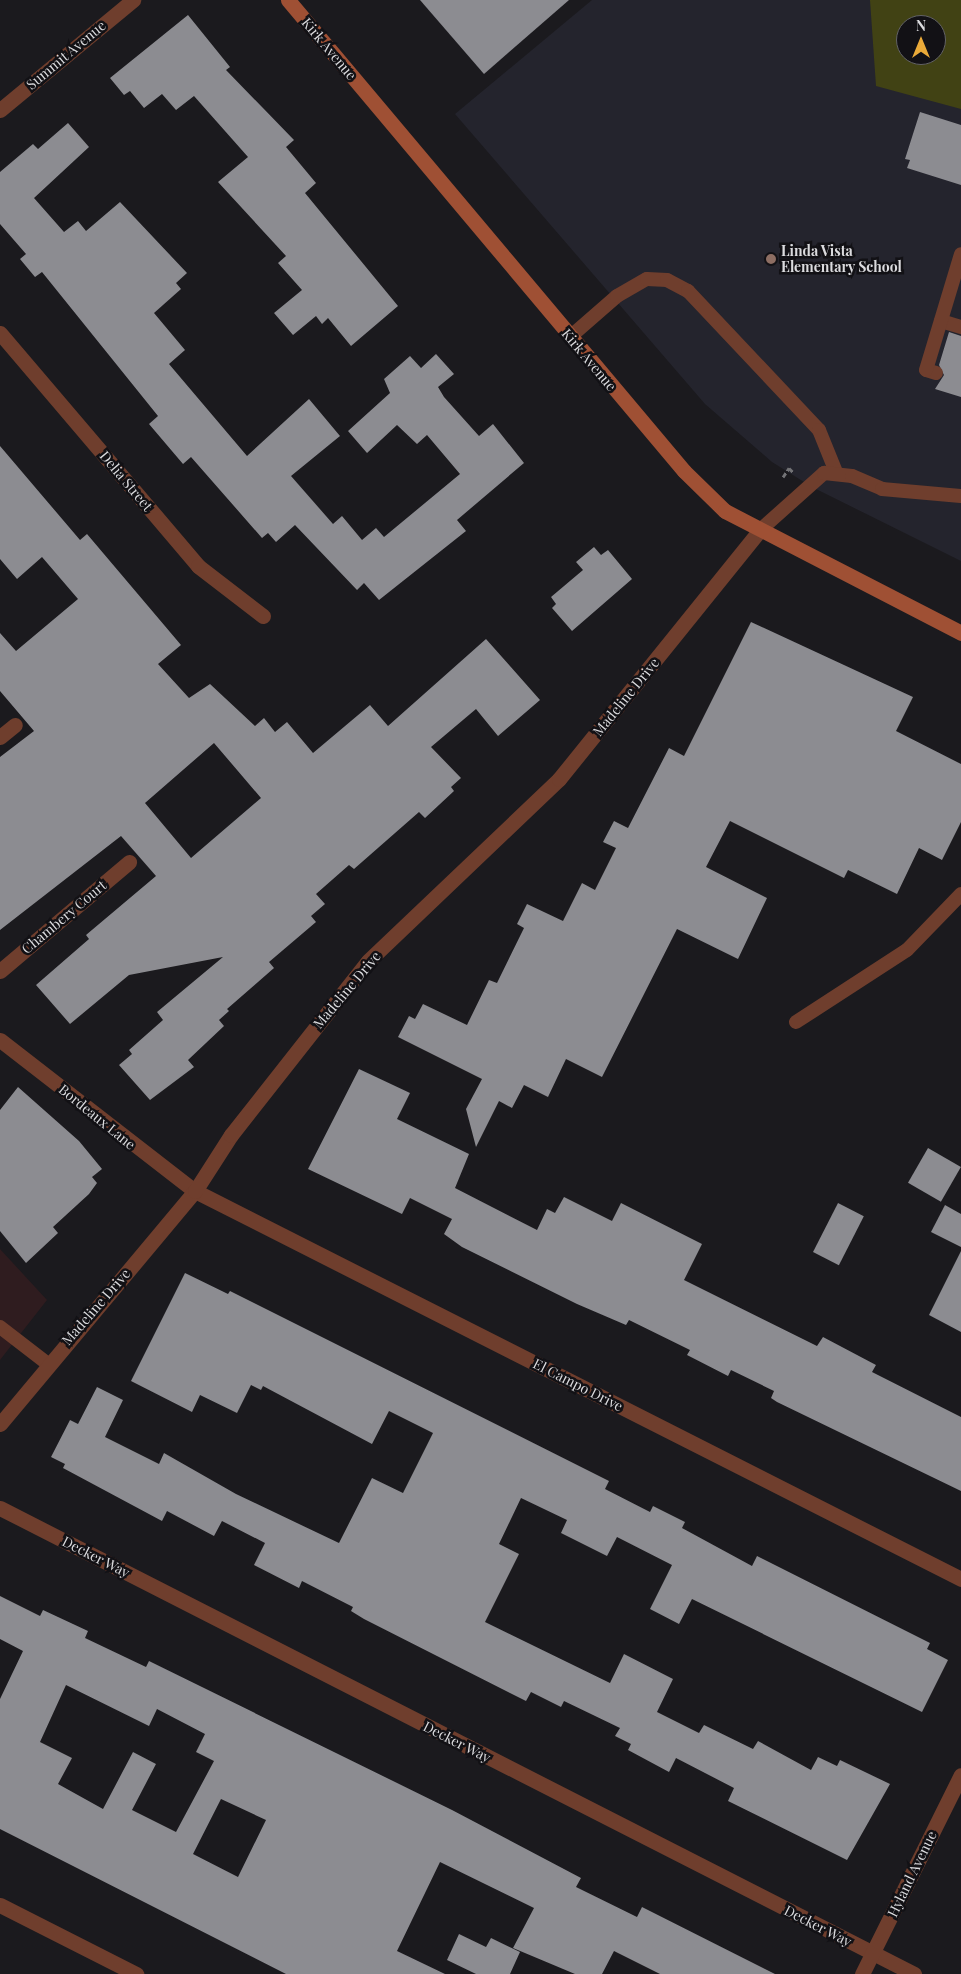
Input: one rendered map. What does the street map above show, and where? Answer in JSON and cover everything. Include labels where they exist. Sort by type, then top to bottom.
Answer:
[{"type":"street","name":"Summit Avenue","points":[[0,110],[133,0]]},
{"type":"street","name":"Kirk Avenue","points":[[288,0],[684,471],[725,511],[758,532],[961,633]]},
{"type":"street","name":"Delia Street","points":[[0,334],[198,566],[263,616]]},
{"type":"street","name":"Madeline Drive","points":[[0,1424],[48,1364],[195,1192],[231,1135],[368,961],[559,779],[758,532]]},
{"type":"street","points":[[0,737],[15,725]]},
{"type":"street","name":"Chambery Court","points":[[0,972],[129,862]]},
{"type":"street","name":"Bordeaux Lane","points":[[0,1040],[195,1192]]},
{"type":"street","name":"El Campo Drive","points":[[195,1192],[961,1579]]},
{"type":"street","name":"Decker Way","points":[[0,1508],[914,1974]]},
{"type":"street","name":"Hyland Avenue","points":[[862,1974],[961,1775]]},
{"type":"street","points":[[0,1905],[136,1974]]},
{"type":"lane","points":[[936,374],[926,370],[961,254]]},
{"type":"lane","points":[[570,337],[617,296],[647,280],[667,280],[688,291],[819,430],[836,472]]},
{"type":"lane","points":[[941,321],[961,327]]},
{"type":"lane","points":[[758,532],[812,487],[818,476],[836,472],[882,489],[961,496]]},
{"type":"lane","points":[[796,1022],[907,950],[961,894]]},
{"type":"lane","points":[[0,1327],[48,1364]]},
{"type":"shaded area","name":"Linda Vista Elementary School","points":[[592,0],[961,0],[961,561],[812,487],[772,462],[705,404],[455,114]]},
{"type":"shaded area","points":[[870,0],[961,0],[961,109],[876,86]]},
{"type":"shaded area","points":[[0,1249],[47,1300],[0,1360]]},
{"type":"building","points":[[420,0],[569,0],[484,74]]},
{"type":"building","points":[[188,15],[230,67],[226,70],[294,140],[286,147],[316,183],[305,193],[398,306],[351,346],[328,318],[322,324],[316,316],[293,335],[274,313],[302,290],[278,263],[286,256],[218,182],[248,157],[194,96],[176,110],[162,94],[144,108],[130,91],[124,95],[110,78]]},
{"type":"building","points":[[920,112],[961,125],[961,185],[907,168],[910,160],[905,159]]},
{"type":"building","points":[[68,123],[89,147],[34,198],[64,232],[78,221],[86,231],[120,202],[187,273],[176,283],[181,289],[154,313],[185,350],[169,364],[247,456],[309,399],[340,436],[291,476],[333,524],[342,516],[362,540],[376,528],[384,537],[460,474],[427,435],[417,444],[397,425],[367,453],[348,431],[390,393],[384,379],[410,356],[421,368],[436,354],[454,374],[438,387],[444,397],[479,436],[493,424],[524,463],[457,520],[466,531],[379,600],[364,583],[357,590],[295,525],[276,542],[268,533],[262,538],[191,457],[183,464],[149,424],[158,416],[42,272],[35,277],[20,259],[26,254],[0,224],[0,172],[33,144],[38,149]]},
{"type":"building","points":[[949,332],[961,336],[961,397],[935,389],[944,375],[939,365]]},
{"type":"building","points":[[0,446],[80,540],[87,534],[181,645],[158,664],[189,698],[210,684],[255,726],[264,718],[275,732],[287,722],[313,753],[370,705],[388,726],[486,639],[540,700],[498,736],[476,709],[431,747],[461,778],[451,787],[454,791],[425,818],[419,812],[354,869],[349,865],[316,894],[325,904],[311,916],[316,922],[269,962],[274,968],[227,1009],[229,1011],[219,1020],[224,1026],[188,1060],[194,1067],[150,1100],[119,1065],[132,1054],[129,1050],[163,1020],[157,1012],[223,957],[129,975],[70,1024],[36,985],[89,939],[86,935],[156,876],[121,836],[0,930],[0,757],[34,731],[0,691],[0,633],[16,651],[78,599],[42,557],[17,579],[0,559]],"holes":[[[214,743],[261,798],[191,858],[145,803]]]},
{"type":"building","points":[[594,547],[601,555],[608,550],[632,579],[572,631],[552,608],[556,604],[551,597],[583,570],[576,562]]},
{"type":"building","points":[[751,622],[913,697],[896,731],[961,764],[961,822],[942,860],[919,848],[897,894],[848,870],[844,878],[730,821],[706,867],[767,898],[738,959],[677,929],[602,1077],[566,1059],[548,1097],[524,1085],[512,1108],[499,1101],[476,1147],[466,1109],[482,1079],[398,1037],[409,1016],[415,1019],[423,1004],[467,1025],[489,980],[497,983],[524,928],[517,924],[527,904],[563,921],[582,883],[595,890],[616,848],[603,842],[614,821],[628,828],[669,748],[684,756]]},
{"type":"building","points":[[359,1069],[410,1093],[397,1119],[469,1154],[455,1188],[537,1230],[547,1209],[555,1213],[564,1197],[612,1221],[621,1203],[702,1244],[684,1280],[817,1346],[823,1337],[876,1365],[872,1372],[961,1417],[961,1491],[777,1402],[771,1398],[774,1391],[731,1370],[728,1376],[687,1355],[690,1350],[629,1320],[626,1325],[577,1304],[462,1247],[444,1234],[452,1219],[410,1198],[402,1214],[308,1169]]},
{"type":"building","points":[[18,1087],[79,1141],[102,1169],[92,1177],[97,1183],[89,1194],[53,1227],[58,1233],[26,1263],[0,1231],[0,1110]]},
{"type":"building","points":[[928,1148],[961,1167],[941,1202],[908,1183]]},
{"type":"building","points":[[838,1203],[864,1216],[839,1265],[813,1252]]},
{"type":"building","points":[[945,1205],[961,1214],[961,1247],[931,1232]]},
{"type":"building","points":[[961,1251],[961,1332],[929,1315]]},
{"type":"building","points":[[185,1273],[228,1294],[230,1291],[609,1481],[605,1489],[650,1512],[653,1506],[685,1522],[682,1528],[752,1566],[757,1556],[930,1643],[927,1649],[948,1660],[922,1712],[692,1599],[679,1624],[650,1609],[672,1565],[617,1537],[607,1556],[561,1533],[567,1520],[521,1498],[499,1544],[519,1554],[485,1622],[610,1683],[624,1654],[673,1679],[657,1712],[699,1733],[704,1725],[753,1749],[758,1741],[811,1770],[818,1757],[837,1766],[840,1760],[890,1784],[847,1860],[728,1801],[734,1788],[676,1758],[669,1772],[628,1750],[631,1744],[615,1736],[620,1728],[564,1701],[561,1707],[531,1692],[526,1701],[364,1619],[351,1611],[353,1607],[302,1581],[299,1588],[254,1565],[265,1543],[222,1521],[214,1536],[167,1511],[162,1521],[63,1468],[65,1464],[51,1457],[70,1420],[78,1424],[97,1387],[123,1400],[105,1437],[159,1464],[164,1453],[236,1494],[339,1543],[372,1478],[403,1493],[433,1433],[389,1411],[372,1444],[263,1386],[261,1390],[251,1385],[237,1413],[200,1395],[192,1412],[131,1381]]},
{"type":"building","points":[[0,1596],[40,1616],[43,1610],[88,1631],[85,1638],[146,1667],[149,1661],[452,1810],[581,1878],[576,1887],[637,1917],[642,1907],[775,1974],[660,1974],[614,1951],[602,1974],[575,1974],[513,1948],[534,1908],[440,1862],[397,1951],[445,1974],[286,1974],[0,1829],[0,1699],[23,1651],[0,1639]],"holes":[[[66,1685],[149,1726],[157,1709],[205,1734],[196,1752],[214,1761],[176,1832],[132,1810],[156,1764],[133,1752],[103,1809],[58,1784],[72,1758],[40,1742]],[[221,1799],[266,1820],[238,1877],[193,1854]]]},
{"type":"building","points":[[459,1934],[486,1947],[491,1938],[520,1952],[510,1974],[476,1974],[447,1960]]},
{"type":"place","name":"Linda Vista Elementary School","points":[[771,259]]}]
